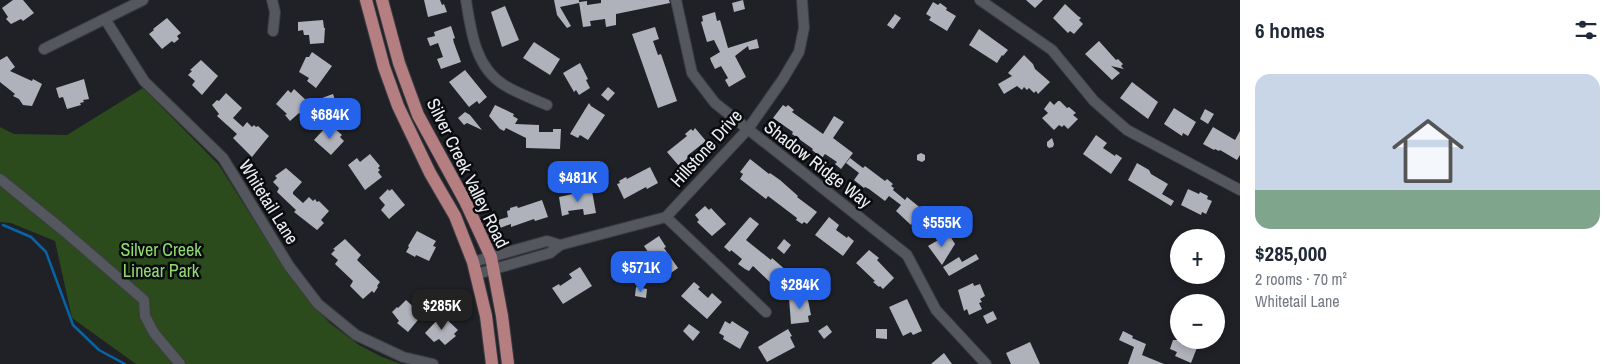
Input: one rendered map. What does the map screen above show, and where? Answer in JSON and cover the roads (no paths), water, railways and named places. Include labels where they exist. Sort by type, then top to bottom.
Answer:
[{"type":"main road","name":"Silver Creek Valley Road","points":[[366,0],[384,67],[398,106],[430,173],[455,216],[474,262],[486,316],[492,364]]},
{"type":"main road","name":"Silver Creek Valley Road","points":[[382,0],[399,63],[418,115],[465,201],[492,263],[502,316],[508,364]]},
{"type":"street","points":[[44,50],[143,0]]},
{"type":"street","points":[[272,0],[275,12],[273,32]]},
{"type":"street","points":[[466,0],[471,33],[484,66],[504,85],[547,105]]},
{"type":"street","name":"Shadow Ridge Way","points":[[676,0],[692,73],[715,104],[907,255],[936,310],[986,364]]},
{"type":"street","name":"Hillstone Drive","points":[[666,217],[748,129],[783,80],[799,52],[804,28],[802,0]]},
{"type":"street","points":[[980,0],[1052,50],[1094,101],[1127,130],[1240,190]]},
{"type":"street","name":"Whitetail Lane","points":[[105,20],[144,81],[223,158],[289,266],[318,304],[356,335],[403,357],[433,364]]},
{"type":"street","points":[[0,179],[144,300],[145,316],[154,333],[180,364]]},
{"type":"street","points":[[474,262],[492,263],[550,253],[560,245],[666,217],[766,312]]},
{"type":"street","points":[[477,274],[492,263]]},
{"type":"waterway","points":[[3,225],[31,237],[46,252],[73,325],[99,350],[125,364]]},
{"type":"park label","name":"Silver Creek Linear Park","points":[[161,259]]}]
